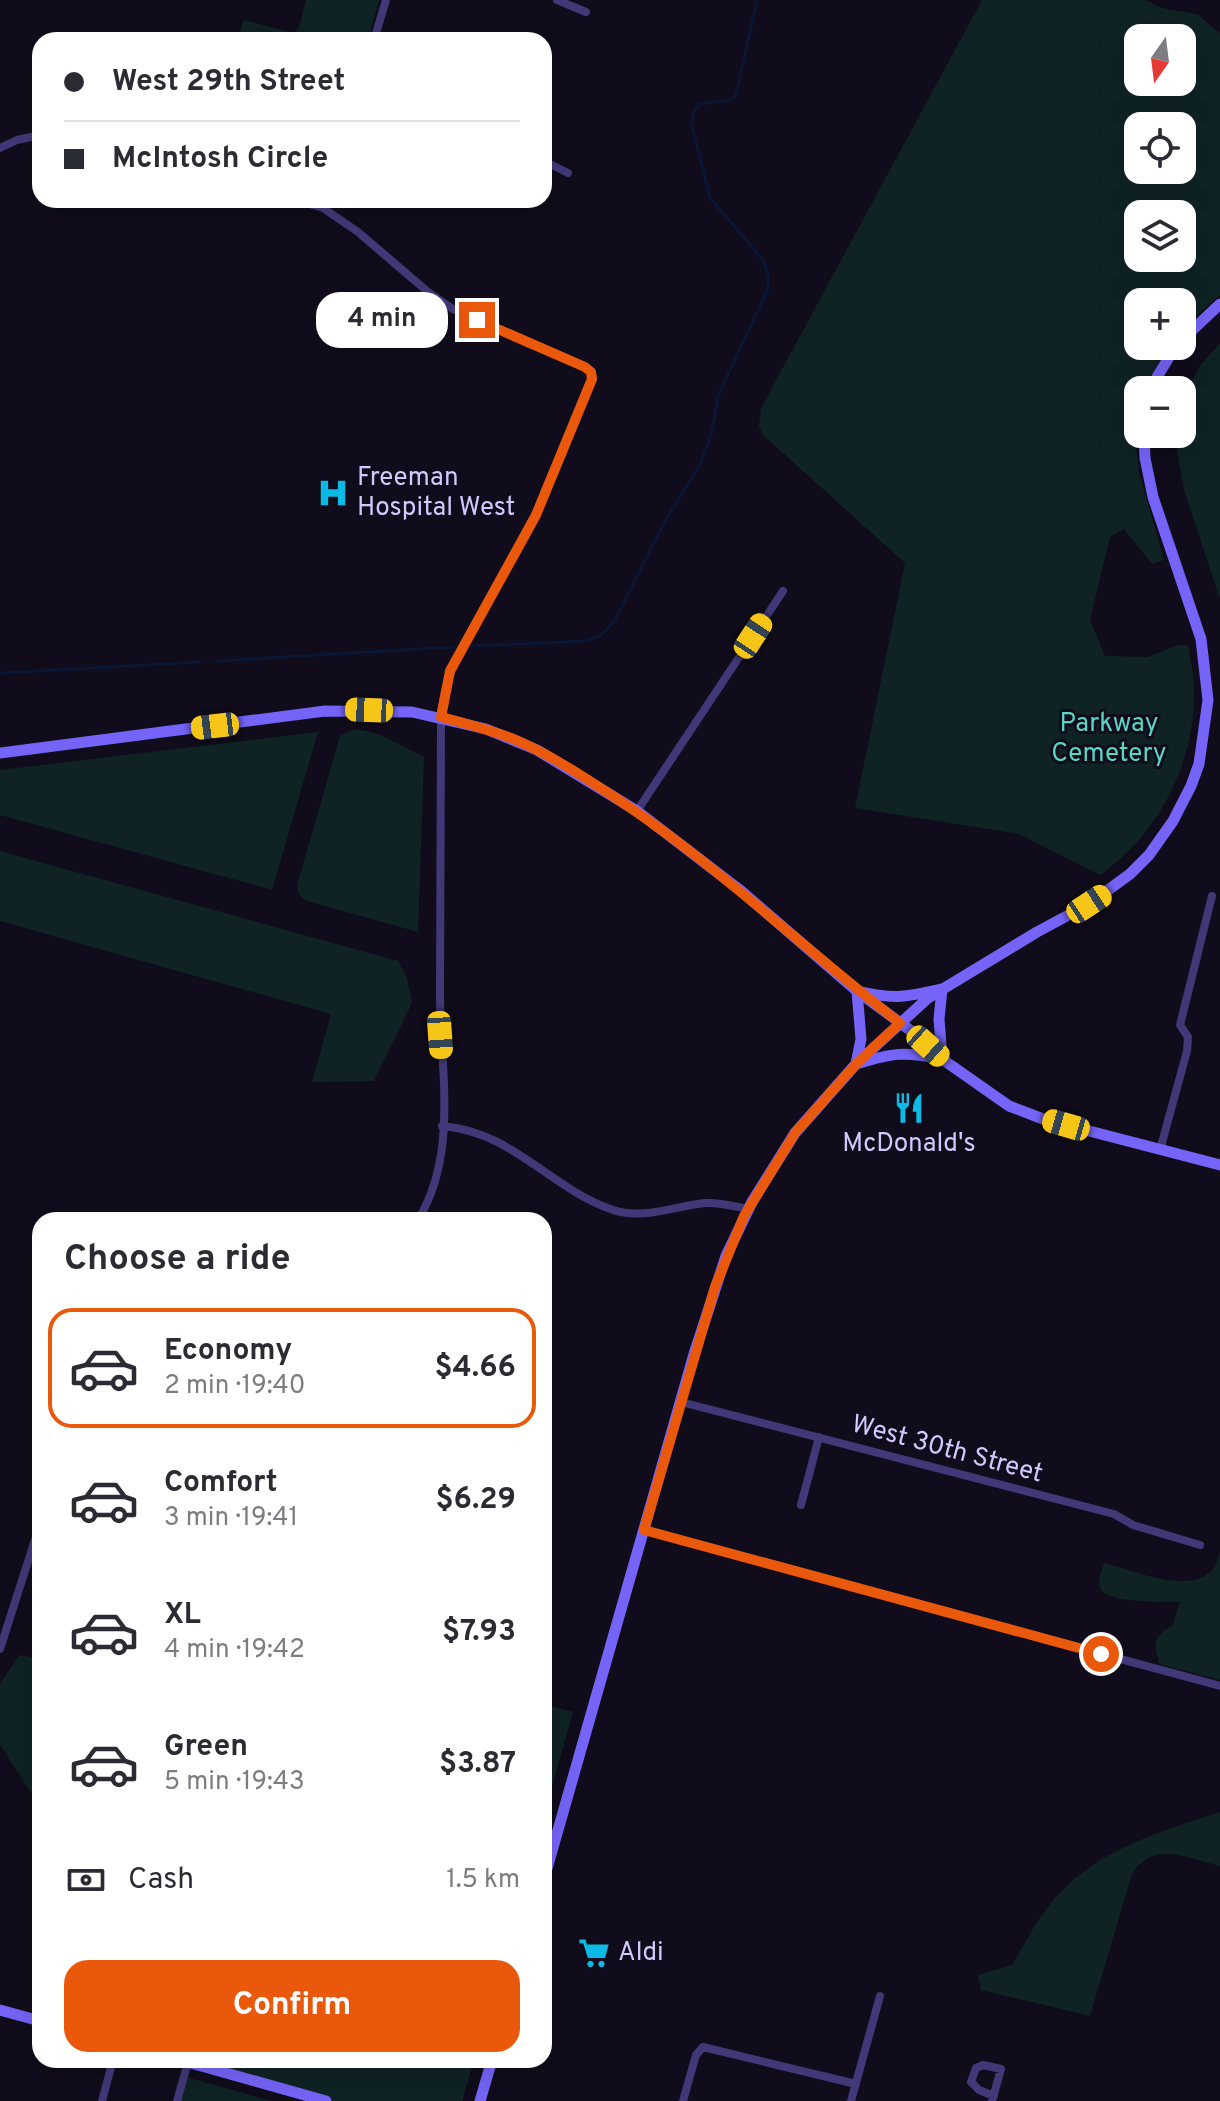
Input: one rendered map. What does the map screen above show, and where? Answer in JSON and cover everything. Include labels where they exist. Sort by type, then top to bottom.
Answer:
[{"type":"main road","points":[[1196,327],[1220,304]]},
{"type":"main road","points":[[552,1851],[681,1402],[721,1271],[748,1209],[795,1133],[856,1064],[942,989],[1089,904],[1130,874],[1149,855],[1173,821],[1191,786],[1199,764],[1208,700],[1201,639],[1153,497],[1145,448]]},
{"type":"main road","points":[[0,753],[325,711],[386,710],[441,717],[486,729],[537,750],[637,811],[740,890],[942,1059],[1013,1107],[1043,1119],[1220,1165]]},
{"type":"main road","points":[[857,991],[904,998],[942,989]]},
{"type":"main road","points":[[942,989],[939,1019],[942,1059]]},
{"type":"main road","points":[[856,1064],[861,1039],[857,991]]},
{"type":"main road","points":[[856,1064],[906,1052],[942,1059]]},
{"type":"main road","points":[[0,2010],[32,2019]]},
{"type":"main road","points":[[209,2068],[326,2101]]},
{"type":"main road","points":[[480,2101],[490,2068]]},
{"type":"street","points":[[376,32],[386,0]]},
{"type":"street","points":[[557,0],[586,12]]},
{"type":"street","points":[[0,148],[32,137]]},
{"type":"street","points":[[552,165],[568,173]]},
{"type":"street","points":[[329,208],[428,292],[453,309],[585,367],[591,372],[592,379],[536,515],[450,671],[441,717],[442,1126],[438,1176],[422,1212]]},
{"type":"street","points":[[637,811],[783,591]]},
{"type":"street","points":[[1160,1150],[1187,1051],[1188,1037],[1180,1025],[1212,896]]},
{"type":"street","points":[[442,1126],[465,1128],[490,1136],[585,1197],[616,1211],[647,1213],[707,1203],[748,1209]]},
{"type":"street","name":"West 30th Street","points":[[681,1402],[1114,1514],[1133,1525],[1200,1545]]},
{"type":"street","points":[[801,1505],[819,1437]]},
{"type":"street","points":[[644,1530],[1220,1686]]},
{"type":"street","points":[[0,1649],[32,1547]]},
{"type":"street","points":[[851,2101],[880,1996]]},
{"type":"street","points":[[683,2101],[696,2055],[703,2047],[856,2084]]},
{"type":"street","points":[[102,2101],[111,2068]]},
{"type":"street","points":[[177,2101],[183,2068]]},
{"type":"green space","points":[[306,0],[379,0],[370,32],[294,32],[299,27]]},
{"type":"green space","name":"Parkway Cemetery","points":[[982,0],[1146,0],[1161,8],[1197,14],[1220,33],[1220,295],[1196,316],[1196,288],[1124,288],[1124,360],[1160,360],[1152,376],[1124,376],[1124,448],[1136,448],[1139,473],[1164,560],[1152,564],[1124,529],[1110,537],[1090,620],[1105,656],[1148,657],[1178,645],[1188,645],[1194,683],[1193,715],[1181,768],[1157,817],[1121,858],[1100,875],[1019,834],[855,808],[905,563],[763,435],[759,426],[761,408]]},
{"type":"green space","points":[[244,20],[289,32],[240,32]]},
{"type":"green space","points":[[1220,343],[1220,599],[1184,490],[1177,448],[1196,448],[1194,376]]},
{"type":"green space","points":[[355,729],[379,734],[424,757],[418,932],[304,900],[298,893],[297,885],[340,736]]},
{"type":"green space","points":[[318,732],[272,890],[0,815],[0,770]]},
{"type":"green space","points":[[0,851],[398,961],[407,978],[412,1003],[374,1081],[312,1082],[331,1014],[0,921]]},
{"type":"green space","points":[[1220,1551],[1220,1680],[1159,1664],[1156,1641],[1172,1626],[1180,1602],[1113,1597],[1100,1588],[1099,1582],[1104,1563],[1161,1579],[1177,1581],[1203,1577],[1213,1569]]},
{"type":"green space","points":[[19,1655],[32,1657],[32,1795],[0,1745],[0,1684]]},
{"type":"green space","points":[[552,1706],[573,1712],[552,1787]]},
{"type":"green space","points":[[1220,1812],[1220,1866],[1183,1856],[1160,1854],[1140,1863],[1132,1874],[1090,2016],[981,1990],[978,1975],[1012,1965],[1043,1914],[1084,1871],[1126,1846]]},
{"type":"green space","points":[[207,2068],[472,2068],[462,2101],[325,2101]]},
{"type":"green space","points":[[186,2077],[272,2101],[180,2101]]},
{"type":"waterway","points":[[471,646],[585,641],[600,636],[614,622],[665,521],[700,465],[712,432],[718,396],[768,289],[768,275],[764,261],[710,198],[692,126],[693,113],[699,104],[730,100],[736,95],[757,0]]},
{"type":"waterway","points":[[216,661],[454,647]]},
{"type":"waterway","points":[[0,673],[200,662]]},
{"type":"place","name":"Freeman Hospital West","points":[[333,493]]},
{"type":"place","name":"McDonald's","points":[[909,1108]]},
{"type":"place","name":"Aldi","points":[[594,1953]]},
{"type":"route","points":[[477,320],[585,367],[591,372],[592,379],[536,515],[450,671],[441,717],[486,729],[537,750],[637,811],[740,890],[857,991],[900,1023],[856,1064],[795,1133],[744,1216],[715,1287],[644,1530],[1101,1654]]}]
